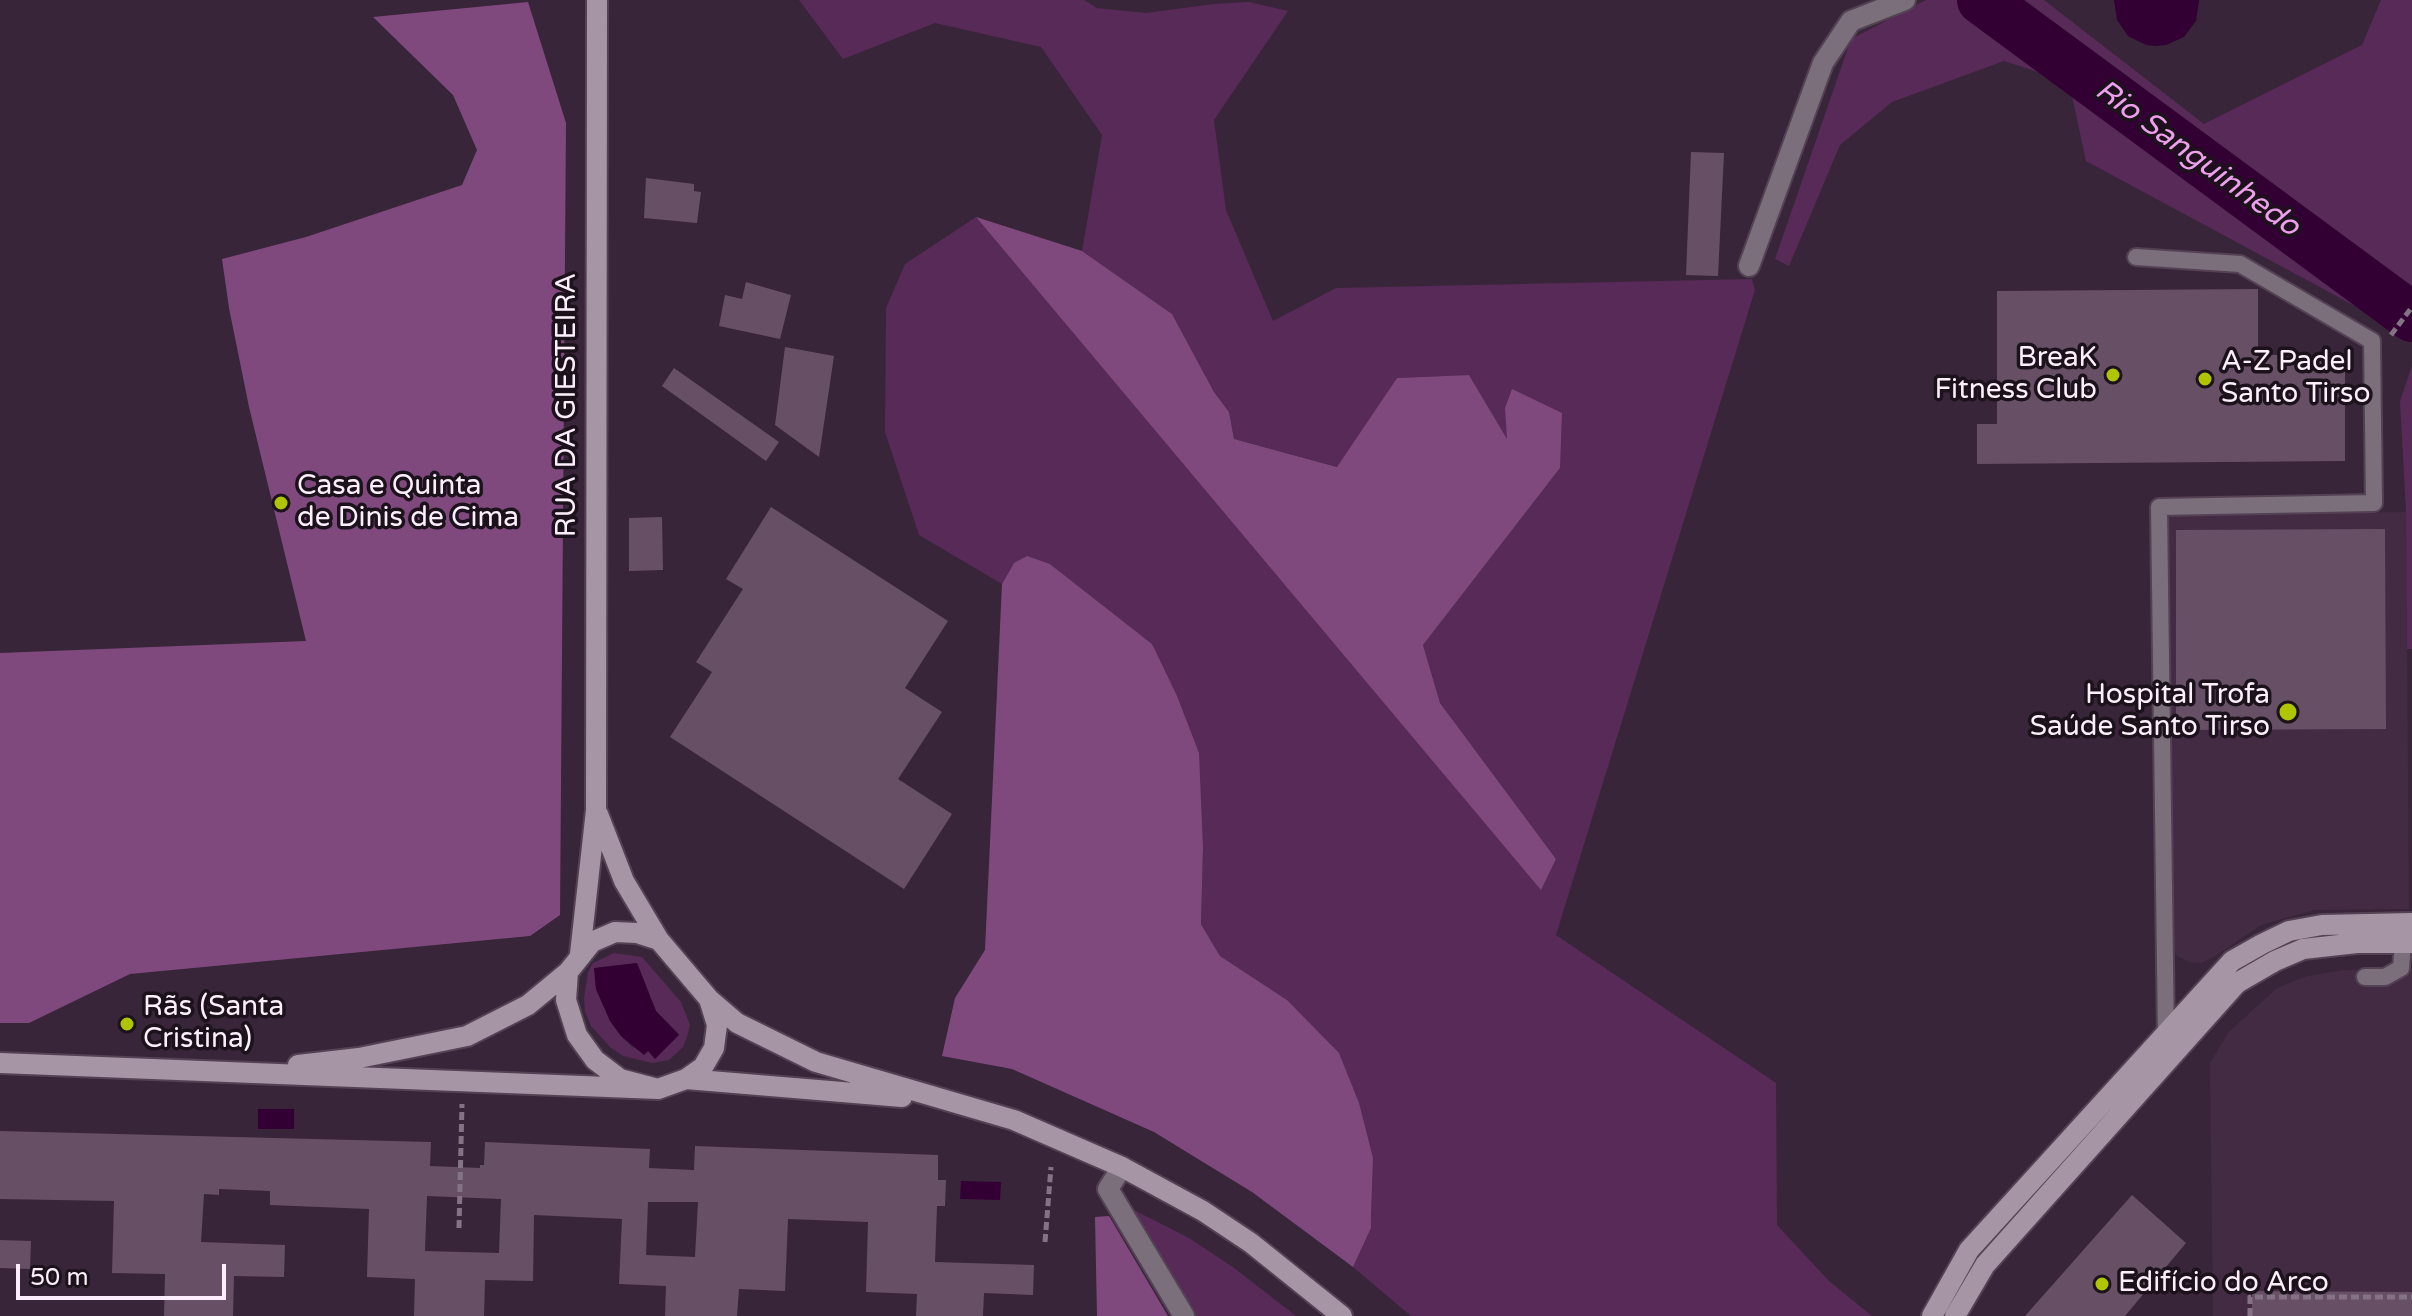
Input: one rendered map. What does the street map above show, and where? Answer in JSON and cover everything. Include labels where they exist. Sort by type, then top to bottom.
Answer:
[{"type":"main road","name":"RUA DA GIESTEIRA","points":[[580,954],[596,810],[597,0]]},
{"type":"main road","points":[[596,810],[624,881],[659,940],[709,999],[737,1023],[816,1062],[1014,1120],[1122,1167],[1215,1219],[1251,1243],[1342,1316]]},
{"type":"main road","points":[[1932,1316],[1969,1250],[2232,961],[2289,931],[2322,925],[2412,923]]},
{"type":"main road","points":[[228,1072],[359,1058],[467,1036],[528,1005],[568,972],[592,942],[615,932],[637,933],[659,940]]},
{"type":"main road","points":[[1955,1316],[1985,1265],[2237,983],[2303,949],[2357,943],[2407,943]]},
{"type":"main road","points":[[568,972],[566,1000],[577,1035],[595,1060],[620,1079],[658,1089]]},
{"type":"main road","points":[[0,1063],[658,1089],[686,1079],[703,1067],[714,1048],[717,1025],[709,999]]},
{"type":"main road","points":[[686,1079],[942,1100]]},
{"type":"street","points":[[1749,266],[1823,63],[1851,21],[1905,0]]},
{"type":"street","points":[[1122,1167],[1108,1189],[1184,1316]]},
{"type":"lane","points":[[2136,257],[2240,264],[2372,341],[2374,503],[2159,507],[2166,1063]]},
{"type":"lane","points":[[2365,977],[2385,977],[2401,968],[2407,943]]},
{"type":"path","points":[[2396,328],[2412,307]]},
{"type":"path","points":[[459,1228],[462,1103]]},
{"type":"path","points":[[1045,1242],[1051,1167]]},
{"type":"path","points":[[2250,1316],[2250,1297],[2412,1297]]},
{"type":"shaded area","points":[[799,0],[1084,0],[1097,8],[1146,13],[1249,2],[1288,11],[1214,120],[1226,210],[1273,321],[1336,288],[1752,279],[1755,290],[1556,935],[1776,1083],[1777,1225],[1829,1281],[1872,1316],[1411,1316],[1353,1267],[1371,1228],[1287,1000],[1220,956],[1201,923],[1203,848],[1152,644],[1050,564],[1014,563],[1002,584],[919,535],[885,432],[886,308],[905,264],[976,217],[1541,889],[1556,859],[1440,703],[1423,645],[1560,468],[1508,441],[1469,375],[1397,378],[1338,467],[1234,439],[1229,412],[1214,392],[1172,314],[1082,251],[1102,135],[1041,47],[935,23],[843,59]]},
{"type":"shaded area","points":[[1926,0],[2044,0],[2204,124],[2362,45],[2381,0],[2412,0],[2412,299],[2398,321],[2379,319],[2086,161],[2069,82],[2004,61],[1892,102],[1840,145],[1789,266],[1775,259],[1851,39]]},
{"type":"shaded area","points":[[2114,0],[2199,1],[2196,21],[2184,37],[2155,46],[2128,36],[2117,20]]},
{"type":"shaded area","name":"Casa e Quinta de Dinis de Cima","points":[[528,2],[566,123],[560,915],[530,936],[130,974],[29,1023],[0,1023],[0,653],[306,641],[249,407],[222,259],[306,237],[462,185],[477,150],[453,95],[373,17]]},
{"type":"shaded area","points":[[976,217],[1082,251],[1172,314],[1214,392],[1229,412],[1234,439],[1337,467],[1397,378],[1469,375],[1507,439],[1505,408],[1512,389],[1562,413],[1560,468],[1423,645],[1440,703],[1556,859],[1541,890]]},
{"type":"shaded area","points":[[2412,366],[2412,649],[2407,649],[2406,512],[2400,401]]},
{"type":"shaded area","name":"Hospital Trofa Saúde Santo Tirso","points":[[2406,512],[2409,909],[2314,910],[2261,925],[2214,957],[2201,963],[2189,962],[2176,955],[2171,940],[2167,515]]},
{"type":"shaded area","points":[[1027,556],[1050,564],[1152,644],[1177,696],[1199,753],[1203,848],[1201,924],[1220,956],[1287,1000],[1339,1053],[1359,1103],[1373,1158],[1371,1228],[1353,1267],[1252,1192],[1154,1132],[1012,1069],[942,1056],[955,998],[985,950],[1002,584],[1014,563]]},
{"type":"shaded area","points":[[614,953],[642,957],[681,1002],[690,1025],[683,1047],[669,1060],[652,1063],[623,1056],[591,1026],[585,1012],[584,998],[588,972],[593,963]],"holes":[[[637,963],[656,1011],[679,1034],[648,1051],[632,1047],[610,1021],[596,989],[594,968]]]},
{"type":"shaded area","points":[[637,963],[656,1011],[679,1035],[655,1059],[648,1051],[644,1055],[621,1036],[610,1021],[596,989],[594,968]]},
{"type":"shaded area","points":[[2412,969],[2412,1316],[2213,1316],[2210,1063],[2229,1032],[2277,988],[2308,976],[2344,970]]},
{"type":"shaded area","points":[[258,1109],[294,1109],[294,1129],[258,1129]]},
{"type":"shaded area","points":[[961,1181],[1001,1182],[1000,1200],[960,1199]]},
{"type":"shaded area","points":[[1128,1207],[1189,1238],[1233,1267],[1296,1316],[1191,1316]]},
{"type":"shaded area","points":[[1109,1216],[1168,1316],[1097,1316],[1095,1217]]},
{"type":"building","points":[[1691,152],[1724,153],[1718,276],[1686,275]]},
{"type":"building","points":[[646,178],[694,184],[694,191],[701,192],[697,223],[644,218]]},
{"type":"building","points":[[746,282],[791,295],[780,339],[719,326],[725,295],[742,299]]},
{"type":"building","points":[[2258,289],[2258,355],[2345,355],[2345,461],[1977,464],[1977,424],[1997,424],[1997,291]]},
{"type":"building","points":[[785,347],[834,356],[819,457],[775,425]]},
{"type":"building","points":[[674,368],[779,442],[766,461],[662,386]]},
{"type":"building","points":[[771,507],[948,621],[905,688],[942,712],[898,779],[952,814],[904,889],[670,737],[712,672],[696,662],[743,589],[726,579]]},
{"type":"building","points":[[662,517],[663,570],[629,571],[629,518]]},
{"type":"building","points":[[2385,529],[2386,729],[2176,730],[2176,530]]},
{"type":"building","points":[[0,1131],[431,1142],[430,1166],[480,1168],[484,1165],[485,1142],[650,1149],[649,1168],[694,1170],[695,1146],[938,1155],[938,1180],[946,1180],[945,1206],[937,1206],[935,1262],[1034,1265],[1033,1295],[984,1293],[983,1316],[916,1316],[917,1294],[866,1292],[868,1222],[788,1219],[785,1291],[739,1289],[737,1316],[665,1316],[666,1286],[619,1284],[622,1219],[534,1215],[533,1281],[485,1280],[484,1316],[414,1316],[415,1279],[367,1277],[369,1209],[270,1205],[270,1191],[219,1189],[219,1195],[204,1194],[201,1242],[285,1245],[284,1277],[234,1276],[233,1316],[164,1316],[165,1274],[112,1273],[114,1201],[0,1199]],"holes":[[[427,1196],[501,1199],[499,1253],[425,1251]],[[648,1202],[698,1202],[695,1257],[646,1255]]]},
{"type":"building","name":"Edifício do Arco","points":[[2132,1195],[2186,1243],[2125,1316],[2025,1316]]},
{"type":"building","points":[[0,1240],[31,1241],[30,1269],[0,1268]]},
{"type":"building","points":[[2252,1291],[2412,1292],[2412,1316],[2252,1316]]},
{"type":"waterway","name":"Rio Sanguinhedo","points":[[1982,0],[2412,317]]},
{"type":"place","name":"BreaK Fitness Club","points":[[2113,375]]},
{"type":"place","name":"A-Z Padel Santo Tirso","points":[[2205,379]]},
{"type":"place","name":"Casa e Quinta de Dinis de Cima","points":[[281,503]]},
{"type":"place","name":"Hospital Trofa Saúde Santo Tirso","points":[[2288,712]]},
{"type":"place","name":"Rãs (Santa Cristina)","points":[[127,1024]]},
{"type":"place","name":"Edifício do Arco","points":[[2102,1284]]}]
